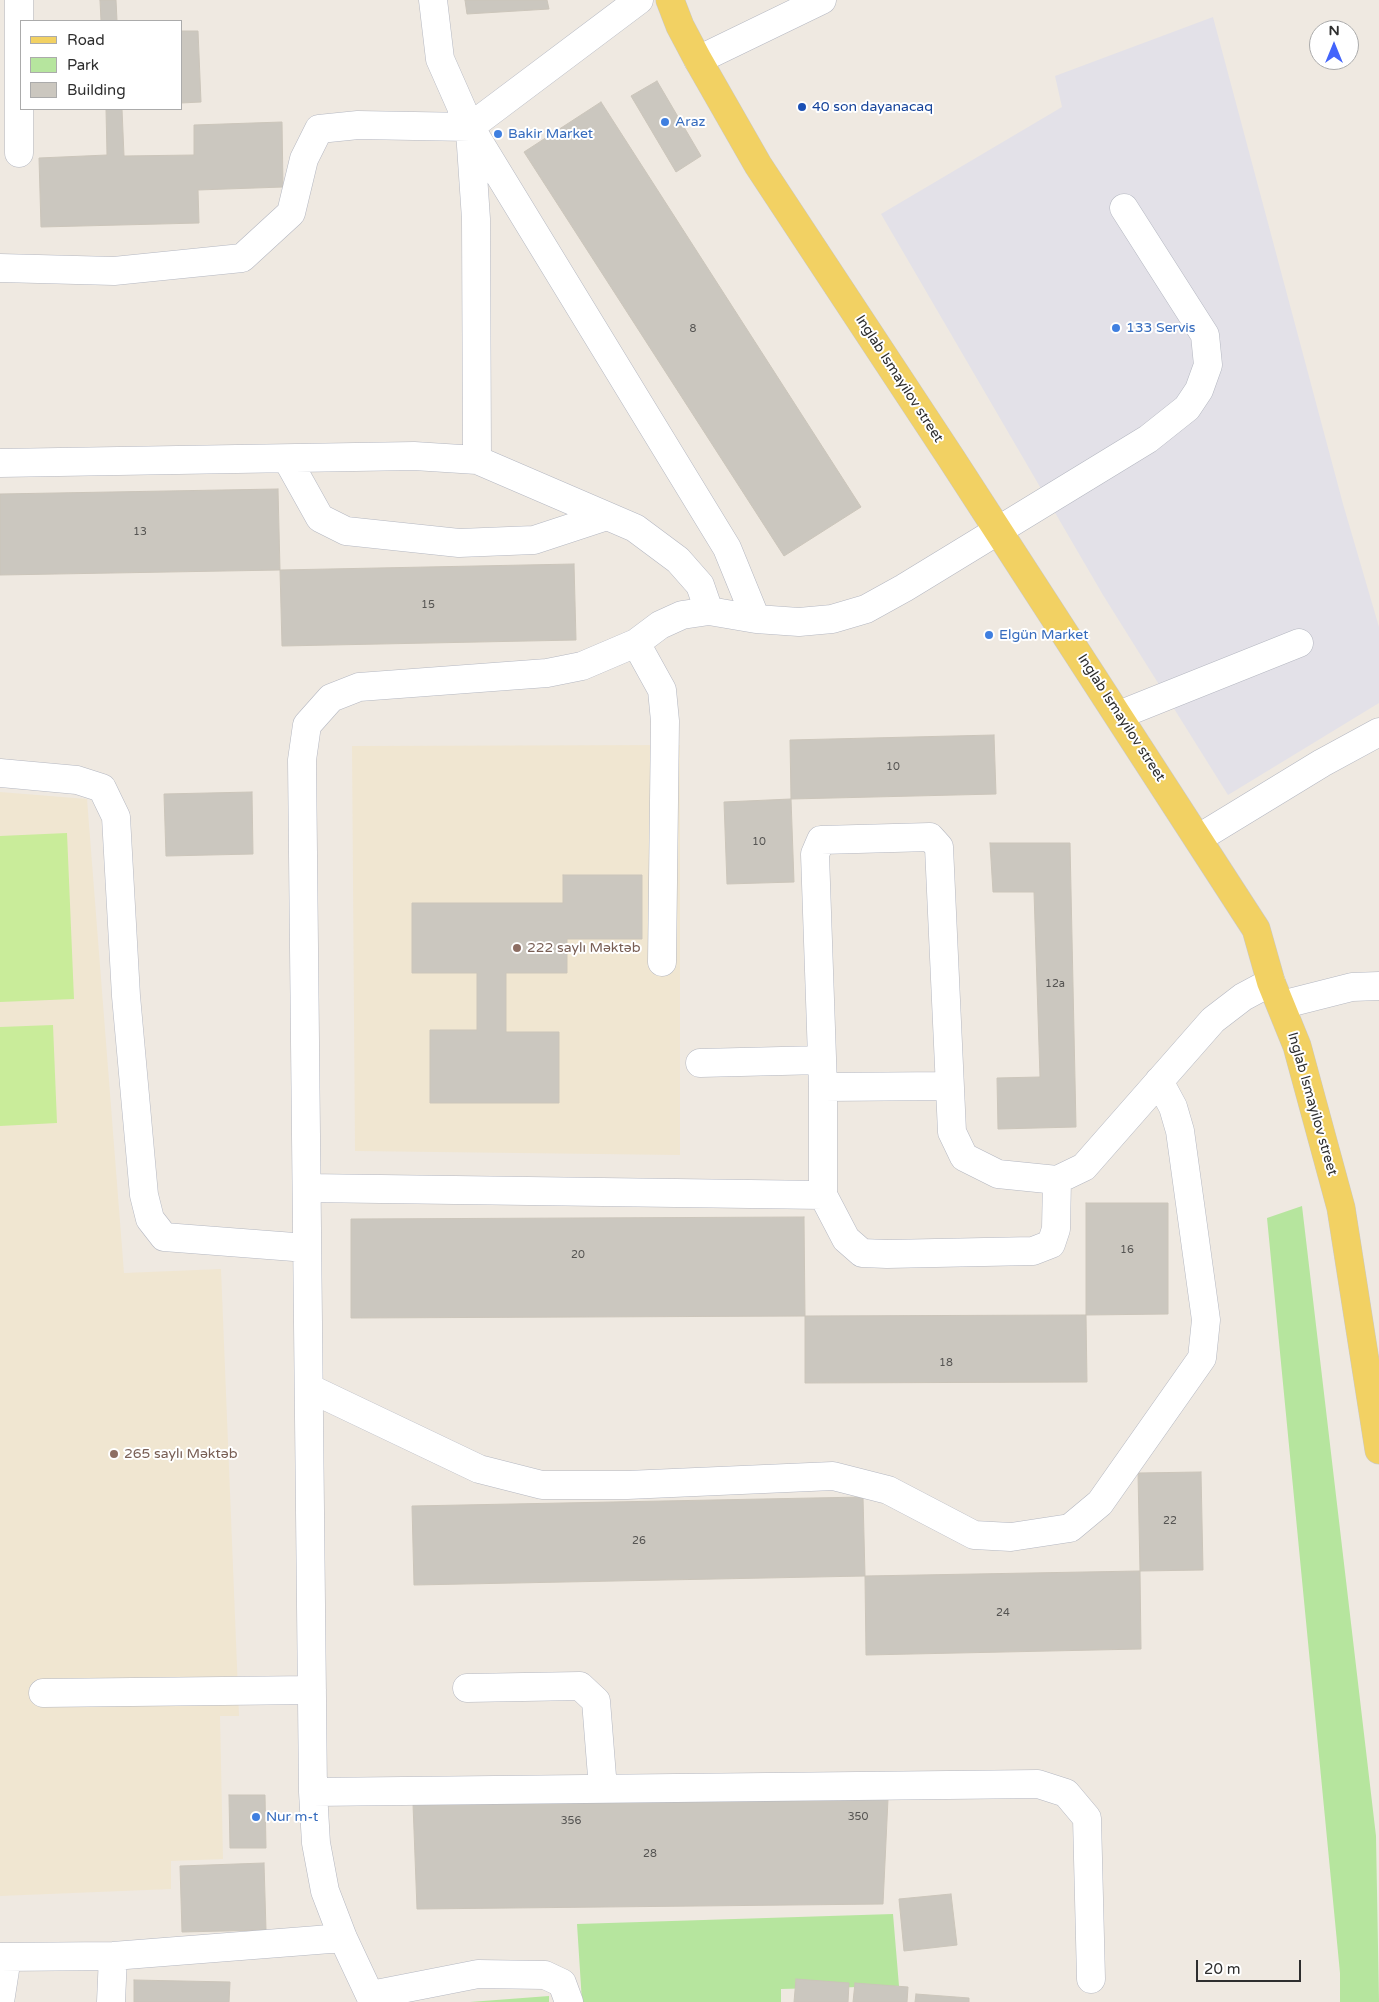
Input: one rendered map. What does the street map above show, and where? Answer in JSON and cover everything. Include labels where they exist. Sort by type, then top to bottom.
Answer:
[{"type":"main road","name":"Inglab Ismayilov street","points":[[670,0],[680,26],[698,60],[758,165],[1119,715],[1256,929],[1276,994],[1297,1046],[1342,1208],[1379,1450]]},
{"type":"street","points":[[19,0],[20,154]]},
{"type":"street","points":[[433,0],[440,59],[470,127],[727,548],[756,619]]},
{"type":"street","points":[[0,268],[114,271],[242,258],[291,213],[304,159],[319,129],[358,125],[470,127],[639,0]]},
{"type":"street","points":[[698,60],[822,0]]},
{"type":"street","points":[[470,127],[476,219],[477,460]]},
{"type":"street","points":[[569,2002],[562,1983],[545,1974],[478,1974],[372,1998],[343,1938],[325,1891],[316,1843],[313,1792],[302,760],[308,725],[331,698],[359,687],[547,673],[582,666],[636,643],[660,625],[682,615],[709,611],[756,619],[798,622],[832,619],[866,609],[1148,439],[1187,408],[1199,390],[1208,364],[1205,335],[1124,208]]},
{"type":"street","points":[[0,463],[414,456],[477,460],[635,528],[678,560],[700,586],[709,611]]},
{"type":"street","points":[[287,459],[320,518],[346,530],[459,543],[534,540],[607,516]]},
{"type":"street","points":[[636,643],[662,690],[665,720],[662,962]]},
{"type":"street","points":[[1119,715],[1299,643]]},
{"type":"street","points":[[1199,838],[1322,763],[1379,732]]},
{"type":"street","points":[[0,773],[77,780],[102,788],[116,817],[126,996],[144,1195],[150,1219],[164,1237],[308,1248]]},
{"type":"street","points":[[1057,1180],[1056,1229],[1051,1244],[1033,1251],[887,1254],[862,1252],[846,1239],[823,1195],[823,1087],[815,854],[821,840],[930,838],[939,847],[952,1132],[964,1157],[998,1174],[1057,1180],[1084,1167],[1213,1020],[1243,997],[1352,986],[1379,986]]},
{"type":"street","points":[[700,1062],[822,1060]]},
{"type":"street","points":[[309,1388],[479,1469],[542,1485],[627,1485],[833,1476],[888,1490],[974,1536],[1010,1537],[1070,1528],[1100,1503],[1202,1358],[1206,1320],[1180,1131],[1173,1107],[1159,1081]]},
{"type":"street","points":[[823,1087],[949,1086]]},
{"type":"street","points":[[307,1188],[823,1195]]},
{"type":"street","points":[[467,1688],[580,1686],[596,1701],[603,1789]]},
{"type":"street","points":[[43,1693],[312,1690]]},
{"type":"street","points":[[313,1792],[1038,1784],[1066,1793],[1087,1818],[1090,1979]]},
{"type":"street","points":[[0,2002],[4,1957],[113,1956],[343,1938]]},
{"type":"street","points":[[111,2002],[113,1956]]},
{"type":"shaded area","points":[[1213,17],[1343,504],[1379,627],[1379,703],[1228,795],[1103,595],[881,214],[1062,107],[1055,76]]},
{"type":"shaded area","name":"222 saylı Məktəb","points":[[680,745],[680,1155],[355,1151],[352,746]]},
{"type":"shaded area","name":"265 saylı Məktəb","points":[[0,792],[87,799],[124,1273],[221,1269],[239,1716],[220,1716],[223,1859],[171,1861],[171,1889],[0,1896]]},
{"type":"green space","points":[[67,833],[74,999],[0,1002],[0,836]]},
{"type":"green space","points":[[53,1025],[57,1123],[0,1126],[0,1027]]},
{"type":"green space","points":[[1302,1206],[1376,1836],[1379,2002],[1340,2002],[1340,1973],[1267,1218]]},
{"type":"green space","points":[[893,1914],[899,1986],[781,1989],[781,2002],[582,2002],[577,1924]]},
{"type":"green space","points":[[549,1996],[549,2002],[470,2002]]},
{"type":"building","points":[[100,0],[116,0],[117,20],[101,20]]},
{"type":"building","points":[[465,0],[547,0],[549,9],[467,14]]},
{"type":"building","points":[[182,31],[198,31],[201,102],[182,103]]},
{"type":"building","points":[[657,81],[701,156],[676,172],[631,96]]},
{"type":"building","points":[[601,102],[861,507],[784,556],[524,152]]},
{"type":"building","points":[[106,110],[122,110],[124,156],[194,155],[194,125],[282,122],[283,187],[198,190],[199,223],[41,227],[39,158],[107,155]]},
{"type":"building","points":[[278,489],[280,570],[0,575],[0,494]]},
{"type":"building","points":[[574,564],[576,640],[282,646],[280,570]]},
{"type":"building","points":[[994,735],[996,794],[791,799],[790,740]]},
{"type":"building","points":[[252,792],[253,854],[166,856],[164,794]]},
{"type":"building","points":[[791,799],[794,882],[727,884],[724,802]]},
{"type":"building","name":"12a","points":[[990,843],[1070,843],[1076,1127],[998,1129],[997,1078],[1040,1077],[1034,892],[993,892]]},
{"type":"building","points":[[563,875],[642,875],[642,939],[567,939],[567,973],[506,973],[506,1032],[559,1032],[559,1103],[430,1103],[430,1030],[477,1030],[477,973],[412,973],[412,903],[563,903]]},
{"type":"building","points":[[1086,1203],[1168,1203],[1168,1314],[1086,1315]]},
{"type":"building","points":[[804,1217],[805,1316],[351,1318],[351,1219]]},
{"type":"building","points":[[1086,1315],[1087,1382],[805,1383],[805,1316]]},
{"type":"building","points":[[1201,1472],[1203,1570],[1140,1571],[1138,1473]]},
{"type":"building","points":[[863,1497],[865,1576],[414,1585],[412,1506]]},
{"type":"building","points":[[1140,1571],[1141,1649],[866,1655],[865,1576]]},
{"type":"building","points":[[229,1795],[265,1795],[266,1848],[230,1848]]},
{"type":"building","points":[[888,1799],[883,1904],[417,1909],[413,1804]]},
{"type":"building","points":[[264,1863],[266,1930],[182,1932],[180,1866]]},
{"type":"building","points":[[951,1894],[957,1945],[904,1951],[899,1899]]},
{"type":"building","points":[[796,1979],[849,1983],[848,2002],[794,2002]]},
{"type":"building","points":[[134,1980],[230,1982],[229,2002],[134,2002]]},
{"type":"building","points":[[855,1983],[908,1987],[907,2002],[853,2002]]},
{"type":"building","points":[[916,1994],[969,1998],[969,2002],[915,2002]]},
{"type":"place","name":"40 son dayanacaq","points":[[802,107]]},
{"type":"place","name":"Araz","points":[[665,122]]},
{"type":"place","name":"Bakir Market","points":[[498,134]]},
{"type":"place","name":"133 Servis","points":[[1116,328]]},
{"type":"place","name":"Elgün Market","points":[[989,635]]},
{"type":"place","name":"222 saylı Məktəb","points":[[517,948]]},
{"type":"place","name":"265 saylı Məktəb","points":[[114,1454]]},
{"type":"place","name":"Nur m-t","points":[[256,1817]]}]
